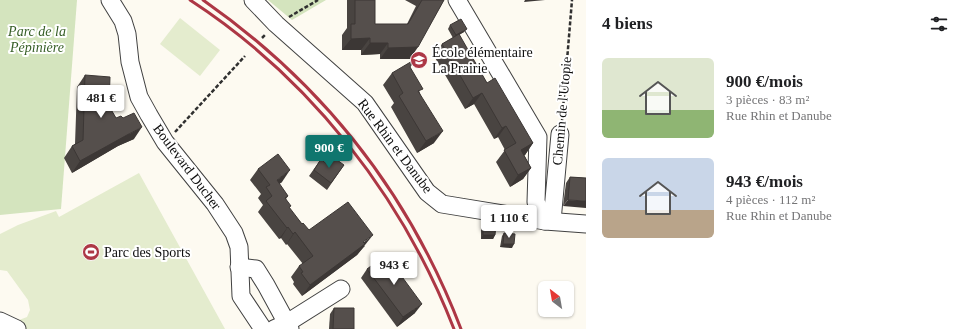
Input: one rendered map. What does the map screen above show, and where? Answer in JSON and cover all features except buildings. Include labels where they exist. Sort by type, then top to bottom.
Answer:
[{"type":"street","name":"Boulevard Ducher","points":[[110,0],[123,21],[127,34],[130,62],[139,97],[165,142],[215,204],[234,233],[239,247],[241,296],[263,329]]},
{"type":"street","name":"Rue Rhin et Danube","points":[[253,0],[276,24],[365,103],[427,192],[442,204],[548,221],[586,224]]},
{"type":"street","points":[[457,0],[538,137],[536,202],[548,221]]},
{"type":"street","name":"Chemin de l'Utopie","points":[[548,221],[560,134]]},
{"type":"street","points":[[239,267],[256,269],[266,284],[284,327],[341,289]]},
{"type":"street","points":[[0,321],[17,329]]},
{"type":"path","points":[[276,24],[318,0]]},
{"type":"path","name":"Chemin de l'Utopie","points":[[560,134],[572,0]]},
{"type":"path","points":[[165,142],[245,56]]},
{"type":"green space","name":"Parc de la Pépinière","points":[[0,0],[77,0],[61,209],[0,215]]},
{"type":"green space","points":[[268,0],[326,0],[292,20]]},
{"type":"green space","points":[[180,18],[220,50],[200,76],[160,44]]},
{"type":"green space","name":"Parc des Sports","points":[[139,173],[225,329],[0,329],[12,317],[19,320],[27,317],[30,310],[28,300],[7,271],[0,270],[0,234],[18,225],[56,211],[59,217]]},
{"type":"railway","points":[[190,0],[234,31],[275,66],[313,103],[348,144],[379,187],[408,232],[433,280],[454,329]]},
{"type":"railway","points":[[203,0],[246,32],[286,67],[323,105],[357,145],[388,187],[415,232],[440,279],[461,329]]},
{"type":"place","name":"École élémentaire La Prairie","points":[[419,60]]},
{"type":"place","name":"Parc des Sports","points":[[91,252]]}]
